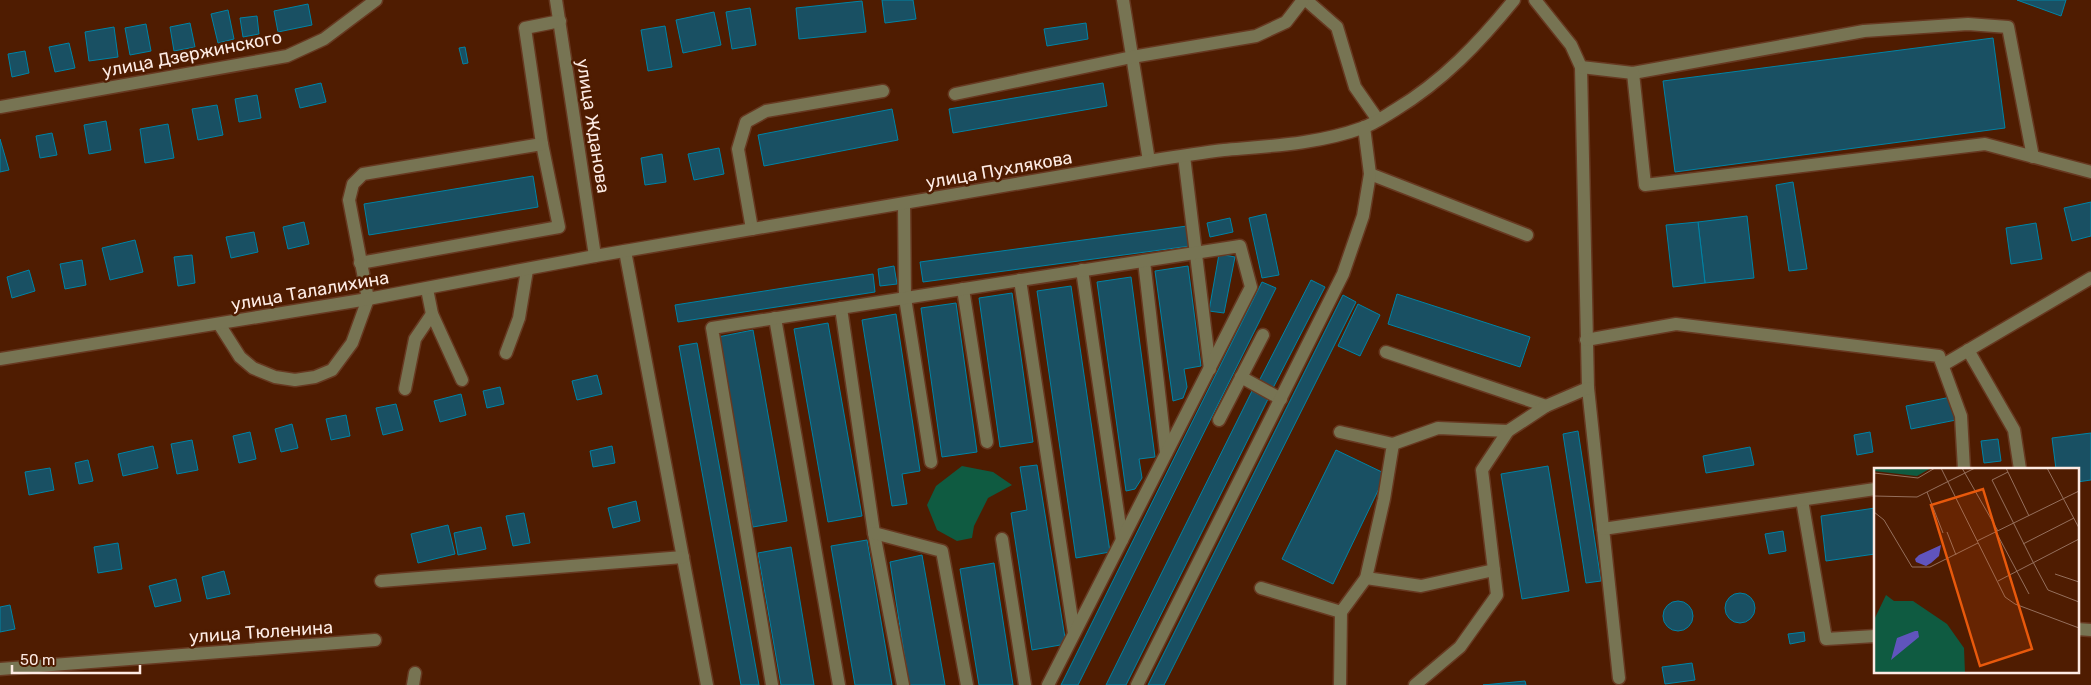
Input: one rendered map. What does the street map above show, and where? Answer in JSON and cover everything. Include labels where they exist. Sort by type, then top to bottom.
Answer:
[{"type":"street","name":"улица Дзержинского","points":[[0,107],[287,56],[324,39],[376,0]]},
{"type":"street","name":"улица Жданова","points":[[556,0],[595,256]]},
{"type":"street","points":[[1123,0],[1149,161]]},
{"type":"street","points":[[955,94],[1132,57],[1256,36],[1286,22],[1305,0],[1337,26],[1355,87],[1378,120]]},
{"type":"street","name":"улица Пухлякова","points":[[625,251],[904,205],[1149,161],[1300,143],[1336,136],[1364,127],[1415,98],[1451,70],[1486,34],[1514,0]]},
{"type":"street","points":[[1535,0],[1571,45],[1581,67],[1588,388],[1619,678]]},
{"type":"street","points":[[360,263],[559,227],[542,144],[526,28],[560,21]]},
{"type":"street","points":[[1581,67],[1633,73],[1864,31],[1968,24],[2008,27],[2033,157]]},
{"type":"street","points":[[1633,73],[1645,185],[1985,144],[2091,172]]},
{"type":"street","points":[[752,229],[738,149],[746,122],[766,111],[883,91]]},
{"type":"street","points":[[1137,685],[1343,274],[1363,216],[1370,174],[1364,127]]},
{"type":"street","points":[[219,324],[240,357],[252,368],[275,377],[296,380],[315,377],[332,370],[352,343],[368,299],[349,200],[354,184],[363,174],[542,144]]},
{"type":"street","points":[[1184,156],[1210,369]]},
{"type":"street","points":[[1370,174],[1526,234]]},
{"type":"street","points":[[904,205],[905,298],[931,462]]},
{"type":"street","points":[[772,685],[712,328],[1240,246],[1251,287],[1048,685]]},
{"type":"street","points":[[625,251],[707,685]]},
{"type":"street","name":"улица Талалихина","points":[[0,359],[427,289],[625,251]]},
{"type":"street","points":[[1144,261],[1166,453]]},
{"type":"street","points":[[506,353],[518,318],[527,270]]},
{"type":"street","points":[[1082,270],[1122,540]]},
{"type":"street","points":[[1943,365],[2091,278]]},
{"type":"street","points":[[1020,280],[1074,634]]},
{"type":"street","points":[[427,289],[432,314],[462,380]]},
{"type":"street","points":[[963,289],[988,442]]},
{"type":"street","points":[[841,308],[874,533],[903,685]]},
{"type":"street","points":[[405,389],[416,339],[432,314]]},
{"type":"street","points":[[775,318],[839,685]]},
{"type":"street","points":[[1586,340],[1676,324],[1939,356],[1961,416],[1964,468]]},
{"type":"street","points":[[1219,420],[1263,335]]},
{"type":"street","points":[[1968,350],[2014,430],[2020,468]]},
{"type":"street","points":[[1386,352],[1546,406]]},
{"type":"street","points":[[1241,377],[1280,399]]},
{"type":"street","points":[[1415,685],[1460,647],[1497,595],[1482,470],[1508,431],[1546,406],[1588,388]]},
{"type":"street","points":[[1340,432],[1393,444],[1438,428],[1508,431]]},
{"type":"street","points":[[1340,685],[1341,612],[1366,578],[1384,500],[1393,444]]},
{"type":"street","points":[[1603,529],[1874,489]]},
{"type":"street","points":[[1802,500],[1826,639],[1874,636]]},
{"type":"street","points":[[874,533],[942,551],[967,685]]},
{"type":"street","points":[[1002,539],[1025,685]]},
{"type":"street","points":[[381,581],[683,557]]},
{"type":"street","points":[[1366,578],[1421,586],[1494,570]]},
{"type":"street","points":[[1261,588],[1341,612]]},
{"type":"street","points":[[2078,629],[2091,630]]},
{"type":"street","name":"улица Тюленина","points":[[0,669],[375,640]]},
{"type":"green space","points":[[962,466],[993,472],[1012,485],[988,498],[974,526],[972,538],[957,541],[937,530],[927,505],[936,486]]},
{"type":"building","points":[[882,0],[913,0],[916,19],[885,23]]},
{"type":"building","points":[[2017,0],[2066,0],[2061,16]]},
{"type":"building","points":[[862,1],[866,32],[799,39],[796,8]]},
{"type":"building","points":[[308,4],[312,25],[278,32],[274,11]]},
{"type":"building","points":[[750,8],[756,45],[732,49],[726,12]]},
{"type":"building","points":[[228,10],[234,39],[218,43],[211,14]]},
{"type":"building","points":[[714,12],[721,45],[683,53],[676,20]]},
{"type":"building","points":[[257,16],[259,34],[243,37],[240,18]]},
{"type":"building","points":[[190,23],[195,47],[174,51],[170,27]]},
{"type":"building","points":[[1086,23],[1088,39],[1047,46],[1044,29]]},
{"type":"building","points":[[146,24],[151,51],[130,55],[125,28]]},
{"type":"building","points":[[665,26],[672,67],[648,71],[641,30]]},
{"type":"building","points":[[114,27],[118,57],[89,61],[85,32]]},
{"type":"building","points":[[1993,38],[2005,128],[1675,172],[1663,81]]},
{"type":"building","points":[[69,43],[75,68],[55,72],[49,47]]},
{"type":"building","points":[[465,47],[468,63],[463,64],[459,48]]},
{"type":"building","points":[[25,51],[29,73],[12,77],[8,54]]},
{"type":"building","points":[[321,83],[326,102],[300,108],[295,89]]},
{"type":"building","points":[[1103,83],[1107,106],[953,133],[949,109]]},
{"type":"building","points":[[257,95],[261,118],[239,122],[235,99]]},
{"type":"building","points":[[217,105],[223,135],[198,140],[192,109]]},
{"type":"building","points":[[892,109],[898,140],[764,166],[758,135]]},
{"type":"building","points":[[106,121],[111,150],[89,154],[84,125]]},
{"type":"building","points":[[168,124],[174,158],[145,163],[140,129]]},
{"type":"building","points":[[52,133],[57,155],[40,158],[36,136]]},
{"type":"building","points":[[0,139],[9,170],[0,172]]},
{"type":"building","points":[[719,148],[724,174],[694,180],[688,154]]},
{"type":"building","points":[[662,154],[666,182],[645,185],[641,158]]},
{"type":"building","points":[[533,176],[538,207],[369,235],[364,204]]},
{"type":"building","points":[[1793,182],[1807,269],[1789,271],[1776,185]]},
{"type":"building","points":[[2091,202],[2091,236],[2072,241],[2064,208]]},
{"type":"building","points":[[1266,214],[1279,275],[1262,278],[1249,218]]},
{"type":"building","points":[[1747,216],[1754,278],[1705,283],[1698,222]]},
{"type":"building","points":[[1230,218],[1233,232],[1210,237],[1207,223]]},
{"type":"building","points":[[304,222],[309,244],[288,249],[283,227]]},
{"type":"building","points":[[1698,222],[1705,283],[1673,287],[1666,225]]},
{"type":"building","points":[[2036,223],[2042,259],[2011,264],[2006,228]]},
{"type":"building","points":[[1187,226],[1190,246],[923,282],[920,262]]},
{"type":"building","points":[[254,232],[258,252],[231,258],[226,237]]},
{"type":"building","points":[[135,240],[143,272],[110,280],[102,248]]},
{"type":"building","points":[[1219,254],[1235,257],[1224,313],[1209,311]]},
{"type":"building","points":[[192,255],[195,283],[178,286],[174,257]]},
{"type":"building","points":[[82,260],[86,285],[65,289],[60,264]]},
{"type":"building","points":[[894,266],[897,284],[880,286],[878,269]]},
{"type":"building","points":[[1188,266],[1201,366],[1184,369],[1187,387],[1183,398],[1173,401],[1155,271]]},
{"type":"building","points":[[29,270],[35,291],[12,298],[7,277]]},
{"type":"building","points":[[873,274],[875,292],[678,322],[675,305]]},
{"type":"building","points":[[1131,277],[1155,457],[1139,459],[1142,478],[1135,489],[1126,491],[1097,282]]},
{"type":"building","points":[[1311,280],[1325,287],[1273,388],[1259,381]]},
{"type":"building","points":[[1262,282],[1276,288],[1078,685],[1061,685]]},
{"type":"building","points":[[1071,286],[1110,552],[1076,558],[1037,291]]},
{"type":"building","points":[[1012,293],[1033,442],[1000,447],[979,298]]},
{"type":"building","points":[[1397,294],[1530,337],[1520,367],[1388,324]]},
{"type":"building","points":[[1343,295],[1356,302],[1164,685],[1148,685]]},
{"type":"building","points":[[956,303],[977,452],[942,457],[921,308]]},
{"type":"building","points":[[1358,304],[1380,315],[1360,356],[1338,346]]},
{"type":"building","points":[[896,314],[920,471],[902,474],[907,504],[892,506],[862,320]]},
{"type":"building","points":[[828,323],[862,516],[828,522],[794,329]]},
{"type":"building","points":[[753,330],[787,521],[753,527],[718,337]]},
{"type":"building","points":[[697,343],[759,685],[741,685],[679,346]]},
{"type":"building","points":[[597,375],[602,394],[577,400],[572,381]]},
{"type":"building","points":[[500,387],[504,404],[487,408],[483,391]]},
{"type":"building","points":[[1252,391],[1268,399],[1126,685],[1106,685]]},
{"type":"building","points":[[461,394],[466,415],[440,422],[434,401]]},
{"type":"building","points":[[1951,397],[1956,420],[1911,429],[1906,406]]},
{"type":"building","points":[[396,404],[403,430],[383,435],[376,408]]},
{"type":"building","points":[[346,415],[350,436],[331,440],[326,419]]},
{"type":"building","points":[[292,424],[298,448],[281,452],[275,429]]},
{"type":"building","points":[[1578,431],[1601,581],[1586,583],[1563,434]]},
{"type":"building","points":[[250,432],[256,459],[239,463],[233,436]]},
{"type":"building","points":[[1870,432],[1873,452],[1857,455],[1854,435]]},
{"type":"building","points":[[2091,433],[2091,480],[2078,482],[2078,468],[2056,468],[2052,438]]},
{"type":"building","points":[[1998,439],[2001,461],[1984,463],[1981,441]]},
{"type":"building","points":[[192,440],[198,470],[177,474],[171,444]]},
{"type":"building","points":[[153,446],[158,468],[123,476],[118,454]]},
{"type":"building","points":[[612,446],[615,463],[593,467],[590,451]]},
{"type":"building","points":[[1750,447],[1754,465],[1706,473],[1703,456]]},
{"type":"building","points":[[1336,450],[1386,474],[1333,584],[1282,559]]},
{"type":"building","points":[[88,460],[93,481],[79,484],[75,463]]},
{"type":"building","points":[[1037,465],[1066,644],[1032,650],[1011,513],[1027,510],[1020,467]]},
{"type":"building","points":[[1548,466],[1569,591],[1522,599],[1501,474]]},
{"type":"building","points":[[50,468],[54,490],[29,495],[25,472]]},
{"type":"building","points":[[636,501],[640,521],[613,528],[608,508]]},
{"type":"building","points":[[1874,508],[1874,554],[1826,561],[1821,516]]},
{"type":"building","points":[[524,513],[530,543],[513,546],[506,516]]},
{"type":"building","points":[[448,525],[455,554],[418,563],[411,534]]},
{"type":"building","points":[[481,527],[486,549],[458,555],[454,533]]},
{"type":"building","points":[[1783,531],[1786,551],[1769,554],[1765,534]]},
{"type":"building","points":[[867,540],[892,685],[855,685],[831,546]]},
{"type":"building","points":[[118,543],[122,569],[98,573],[94,547]]},
{"type":"building","points":[[791,547],[814,685],[781,685],[758,553]]},
{"type":"building","points":[[922,555],[945,685],[909,685],[890,562]]},
{"type":"building","points":[[994,563],[1013,685],[979,685],[960,569]]},
{"type":"building","points":[[224,571],[230,594],[207,599],[202,577]]},
{"type":"building","points":[[176,579],[181,601],[155,607],[149,586]]},
{"type":"building","points":[[1740,593],[1751,597],[1755,608],[1751,619],[1740,623],[1729,619],[1725,608],[1729,597]]},
{"type":"building","points":[[1678,601],[1689,605],[1693,616],[1689,627],[1678,631],[1667,627],[1663,616],[1667,605]]},
{"type":"building","points":[[10,605],[15,629],[0,632],[0,607]]},
{"type":"building","points":[[1804,632],[1805,641],[1790,644],[1788,634]]},
{"type":"building","points":[[1692,663],[1695,680],[1665,684],[1662,667]]},
{"type":"building","points":[[1525,681],[1526,685],[1483,685]]}]
